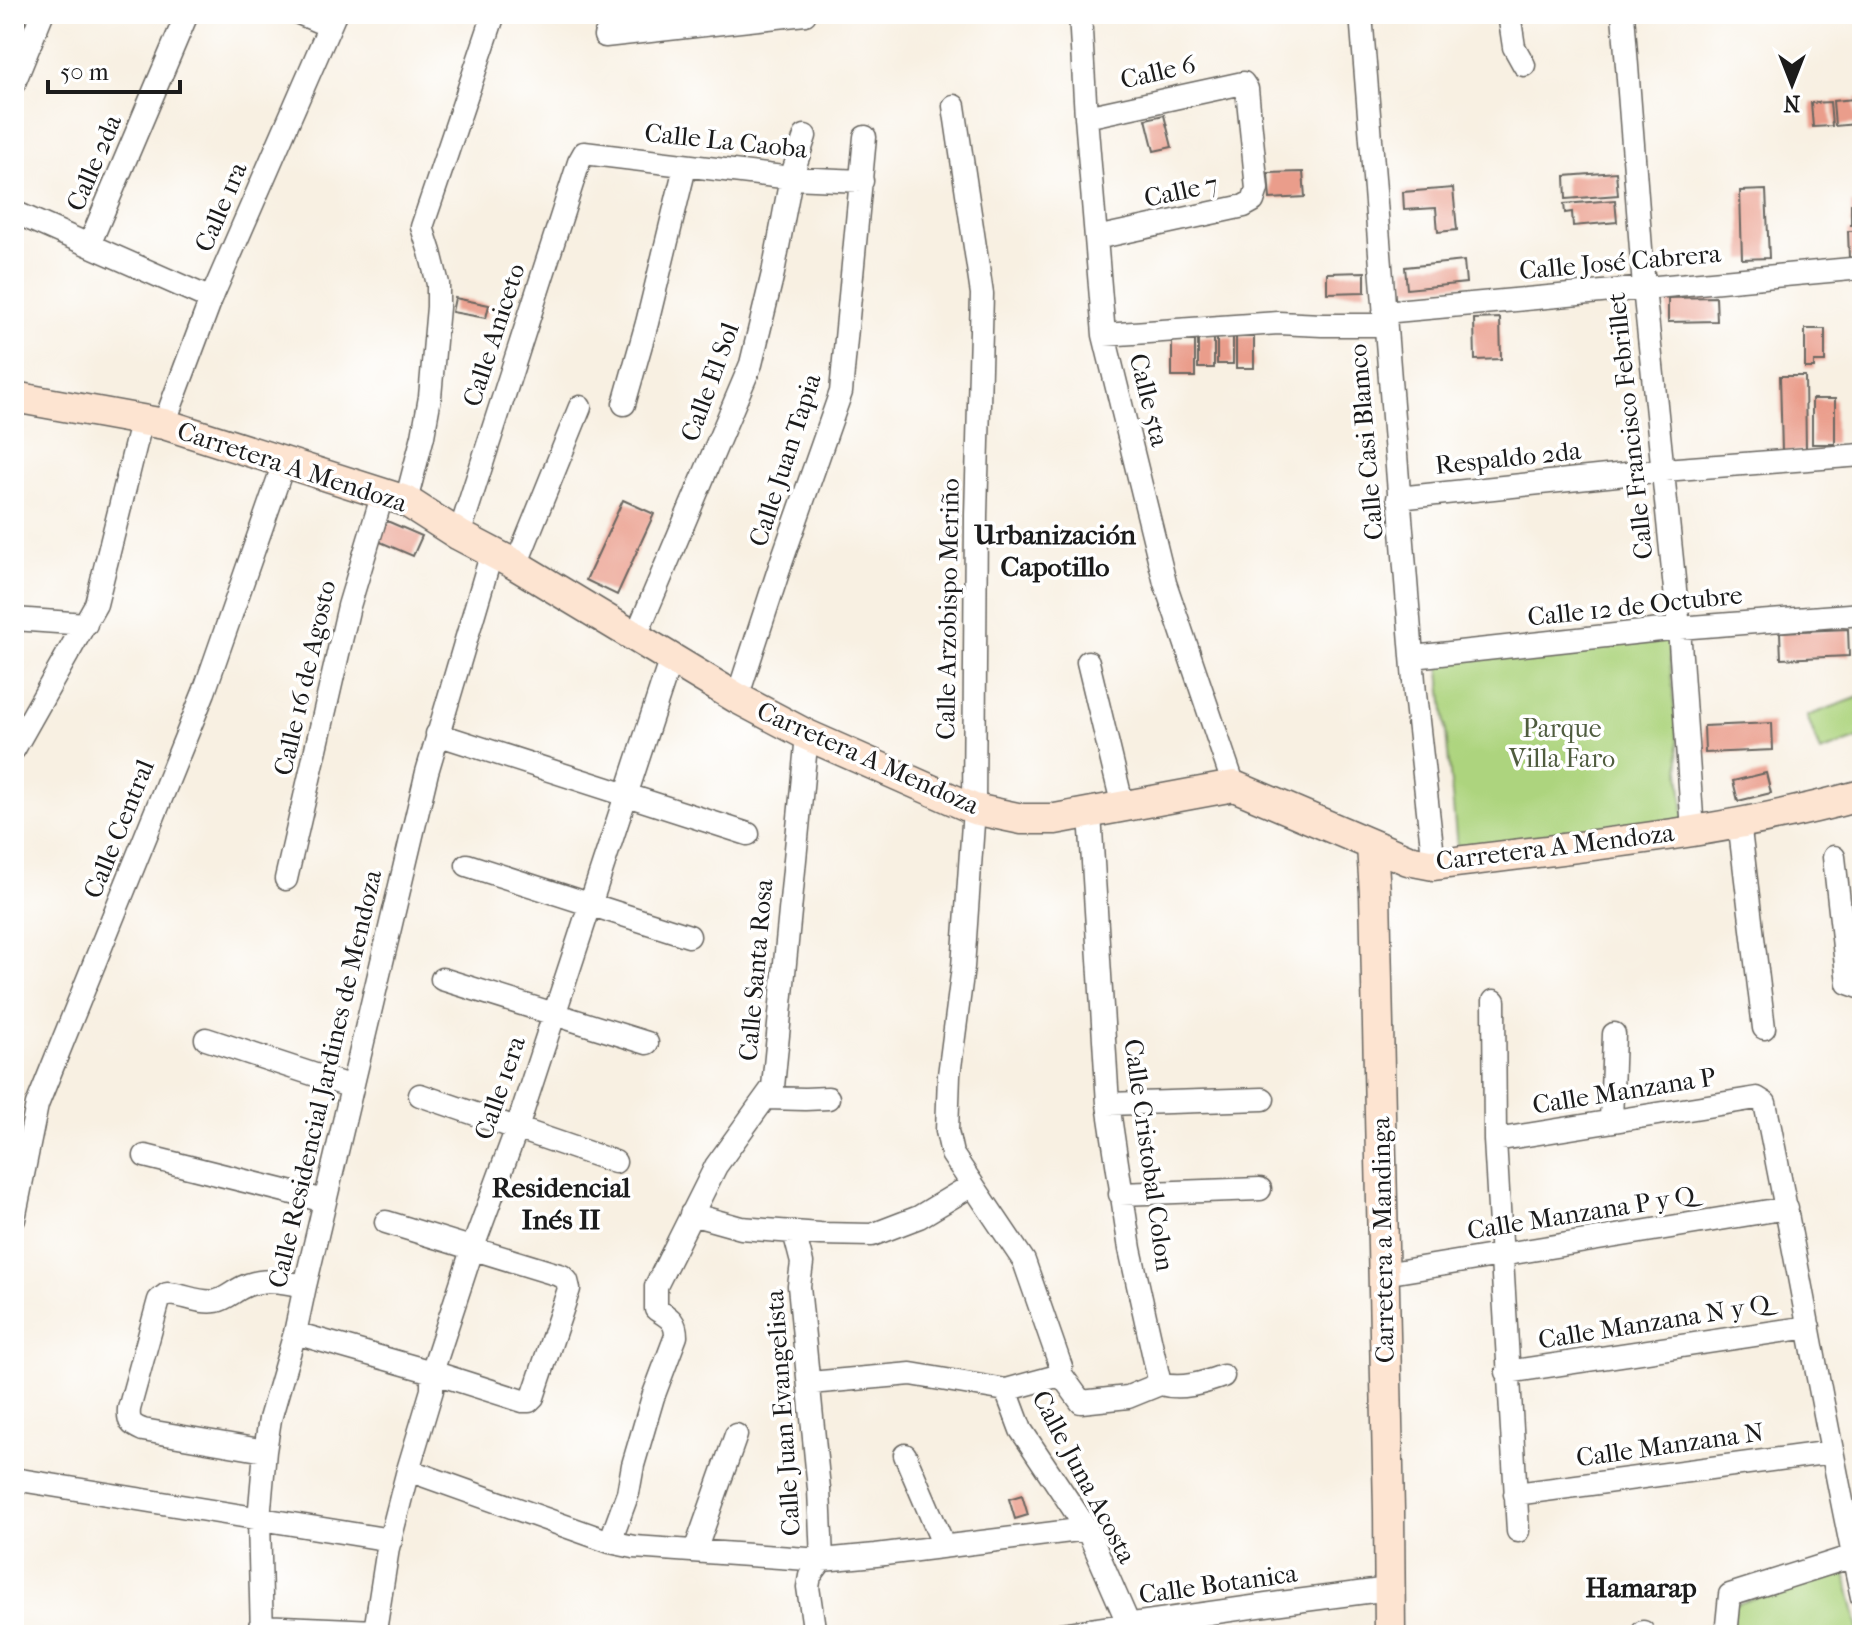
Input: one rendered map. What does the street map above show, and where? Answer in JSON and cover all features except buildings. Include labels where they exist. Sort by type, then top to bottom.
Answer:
[{"type":"street","points":[[14,83],[42,14]]},
{"type":"street","name":"Calle 2da","points":[[89,245],[187,14]]},
{"type":"street","points":[[301,14],[332,20]]},
{"type":"street","name":"Calle 16 de Agosto","points":[[286,879],[349,606],[423,436],[430,397],[438,284],[422,227],[494,14]]},
{"type":"street","points":[[605,36],[805,14]]},
{"type":"street","name":"Calle 5ta","points":[[1080,14],[1104,335],[1165,583],[1234,786]]},
{"type":"street","name":"Calle Casi Blamco","points":[[1361,14],[1398,498],[1434,865]]},
{"type":"street","points":[[1509,14],[1514,47],[1524,65]]},
{"type":"street","name":"Calle Francisco Febrillet","points":[[1623,14],[1644,288],[1679,628],[1693,831]]},
{"type":"street","name":"Calle 1ra","points":[[14,749],[96,604],[153,422],[211,299],[332,20]]},
{"type":"street","name":"Calle 6","points":[[1086,117],[1243,83]]},
{"type":"street","name":"Calle 7","points":[[1096,238],[1244,206],[1253,201],[1257,189],[1247,89],[1243,83]]},
{"type":"street","name":"Calle Arzobispo Meriño","points":[[954,106],[982,294],[976,515],[974,809],[963,967],[949,1075],[947,1131],[952,1154],[1024,1261],[1061,1367],[1060,1373]]},
{"type":"street","name":"Calle El Sol","points":[[636,636],[751,364],[791,178],[805,136]]},
{"type":"street","name":"Calle Juan Tapia","points":[[737,698],[841,392],[865,137]]},
{"type":"street","name":"Calle La Caoba","points":[[584,153],[791,178],[862,181]]},
{"type":"street","name":"Calle Aniceto","points":[[459,535],[584,153]]},
{"type":"street","points":[[624,404],[685,167]]},
{"type":"street","points":[[14,212],[211,299]]},
{"type":"street","name":"Calle José Cabrera","points":[[1104,335],[1278,323],[1322,325],[1644,288],[1862,268]]},
{"type":"street","name":"Carretera A Mendoza","points":[[14,397],[153,422],[394,497],[636,636],[737,698],[807,735],[974,809],[1022,819],[1055,819],[1234,786],[1372,846],[1408,860],[1434,865],[1693,831],[1827,805],[1862,795]]},
{"type":"street","name":"Calle Residencial Jardines de Mendoza","points":[[261,1631],[259,1519],[270,1419],[295,1333],[437,734],[504,559],[580,407]]},
{"type":"street","name":"Respaldo 2da","points":[[1398,498],[1664,470],[1862,455]]},
{"type":"street","name":"Calle Central","points":[[14,1219],[37,1105],[204,692],[284,463]]},
{"type":"street","name":"Calle 12 de Octubre","points":[[1413,657],[1679,628],[1862,614]]},
{"type":"street","points":[[14,619],[86,624]]},
{"type":"street","name":"Calle 1era","points":[[261,1631],[375,1631],[391,1540],[432,1390],[432,1372],[473,1247],[517,1128],[671,658]]},
{"type":"street","points":[[1088,662],[1123,807]]},
{"type":"street","points":[[437,734],[748,834]]},
{"type":"street","name":"Calle Santa Rosa","points":[[610,1542],[628,1493],[653,1397],[676,1336],[673,1320],[656,1309],[656,1286],[716,1166],[773,1087],[807,735]]},
{"type":"street","name":"Calle Cristobal Colon","points":[[1090,814],[1108,1104],[1130,1249],[1160,1384]]},
{"type":"street","points":[[1739,822],[1764,1028]]},
{"type":"street","name":"Carretera a Mandinga","points":[[1372,846],[1390,1635]]},
{"type":"street","points":[[1834,857],[1855,986]]},
{"type":"street","points":[[467,865],[689,936]]},
{"type":"street","points":[[442,979],[647,1043]]},
{"type":"street","points":[[1494,1001],[1495,1140],[1518,1531]]},
{"type":"street","points":[[1611,1121],[1614,1034]]},
{"type":"street","points":[[206,1039],[352,1087]]},
{"type":"street","points":[[420,1095],[615,1162]]},
{"type":"street","points":[[766,1098],[828,1098]]},
{"type":"street","name":"Calle Manzana P","points":[[1495,1140],[1757,1098],[1765,1103],[1787,1208]]},
{"type":"street","points":[[1108,1104],[1263,1099]]},
{"type":"street","points":[[145,1156],[325,1201]]},
{"type":"street","points":[[691,1214],[741,1228],[872,1235],[919,1217],[972,1185]]},
{"type":"street","points":[[1120,1194],[1260,1189]]},
{"type":"street","points":[[1787,1208],[1862,1597]]},
{"type":"street","name":"Calle Manzana P y Q","points":[[1384,1274],[1787,1208]]},
{"type":"street","points":[[295,1333],[523,1401],[533,1397],[569,1289],[567,1281],[562,1276],[386,1222]]},
{"type":"street","name":"Calle Juan Evangelista","points":[[794,1232],[802,1263],[799,1286],[819,1489],[822,1560],[810,1576],[808,1587],[815,1635]]},
{"type":"street","points":[[265,1451],[143,1430],[132,1426],[128,1418],[129,1409],[159,1300],[167,1294],[214,1301],[260,1281],[305,1286]]},
{"type":"street","name":"Calle Manzana N y Q","points":[[1507,1372],[1809,1327]]},
{"type":"street","points":[[810,1383],[911,1374],[1006,1390],[1060,1373],[1081,1402],[1128,1397],[1160,1384],[1205,1383],[1223,1376]]},
{"type":"street","name":"Calle Juna Acosta","points":[[1006,1390],[1021,1430],[1087,1529],[1130,1630]]},
{"type":"street","points":[[695,1551],[736,1435]]},
{"type":"street","name":"Calle Manzana N","points":[[1515,1494],[1832,1452]]},
{"type":"street","points":[[905,1455],[944,1546]]},
{"type":"street","points":[[408,1470],[610,1542],[634,1547],[822,1560],[1087,1529]]},
{"type":"street","points":[[14,1479],[391,1540]]},
{"type":"street","points":[[1726,1635],[1730,1595],[1853,1556]]},
{"type":"street","name":"Calle Botanica","points":[[1055,1635],[1130,1630],[1266,1605],[1389,1589]]},
{"type":"green space","name":"Parque Villa Faro","points":[[1668,639],[1685,826],[1457,847],[1439,660]]},
{"type":"green space","points":[[1862,696],[1862,737],[1820,752],[1807,716]]},
{"type":"green space","points":[[1844,1569],[1860,1635],[1733,1635],[1734,1605]]},
{"type":"district","name":"Urbanización Capotillo","points":[[1055,550]]},
{"type":"district","name":"Residencial Inés II","points":[[561,1203]]},
{"type":"district","name":"Hamarap","points":[[1641,1587]]}]
